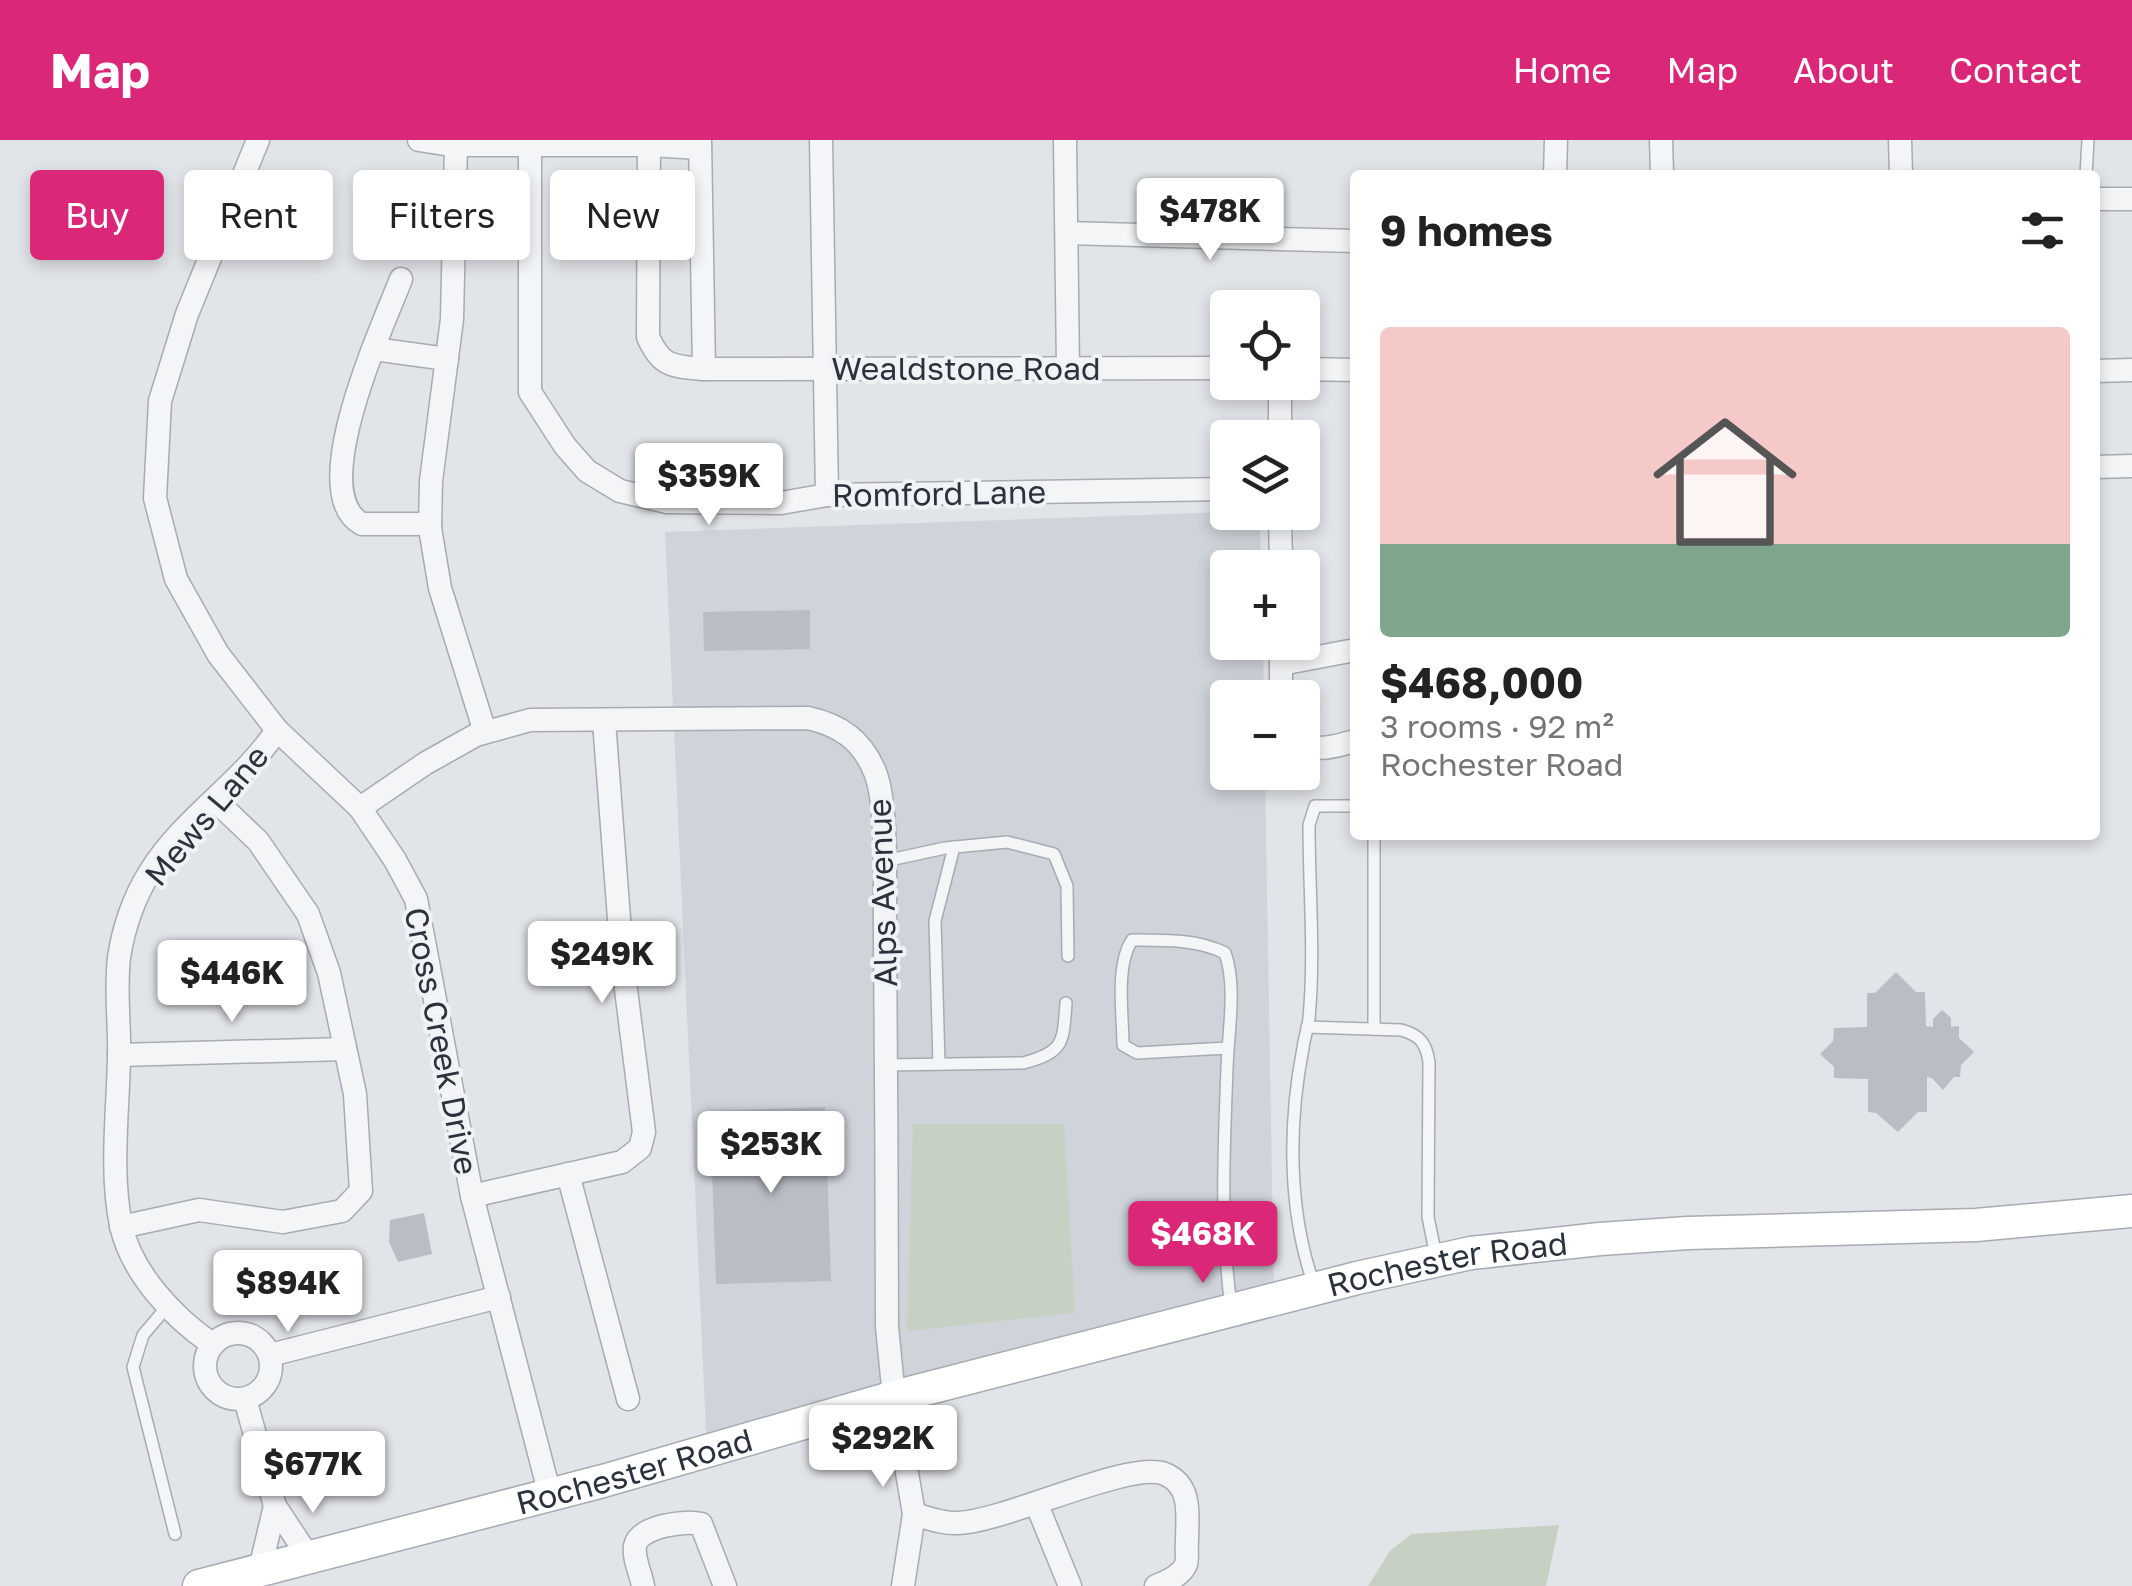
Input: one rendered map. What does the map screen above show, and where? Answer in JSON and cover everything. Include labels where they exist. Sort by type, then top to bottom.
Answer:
[{"type":"street","name":"Cross Creek Drive","points":[[258,140],[188,314],[160,401],[155,498],[176,580],[218,654],[276,730],[360,808],[416,899],[472,1196],[550,1494]]},
{"type":"street","points":[[419,140],[456,144],[700,144],[704,368]]},
{"type":"street","points":[[821,140],[827,495]]},
{"type":"street","points":[[1065,140],[1068,368]]},
{"type":"street","points":[[1555,170],[1556,140]]},
{"type":"street","points":[[1662,140],[1662,170]]},
{"type":"street","points":[[1900,140],[1901,170]]},
{"type":"street","name":"Romford Lane","points":[[530,142],[530,392],[587,471],[620,491],[666,502],[780,502],[827,495],[1210,489]]},
{"type":"street","name":"Wealdstone Road","points":[[649,142],[648,337],[654,351],[670,366],[1210,368]]},
{"type":"street","points":[[456,144],[452,319],[431,481],[430,524],[440,588],[486,732]]},
{"type":"street","points":[[2100,199],[2132,199]]},
{"type":"street","points":[[1067,233],[1350,241]]},
{"type":"street","points":[[400,279],[352,406],[343,466],[344,502],[354,520],[362,524],[430,524]]},
{"type":"street","points":[[374,349],[447,358]]},
{"type":"street","points":[[1320,369],[1350,370]]},
{"type":"street","points":[[2100,370],[2132,370]]},
{"type":"street","points":[[2100,466],[2132,466]]},
{"type":"street","points":[[1320,651],[1350,650]]},
{"type":"street","name":"Alps Avenue","points":[[360,808],[426,763],[486,732],[530,720],[808,718],[848,732],[873,767],[879,783],[884,861],[887,1327],[894,1397],[914,1514],[903,1586]]},
{"type":"street","points":[[472,1196],[622,1162],[640,1148],[644,1132],[622,958],[604,721]]},
{"type":"street","name":"Mews Lane","points":[[212,1344],[166,1308],[121,1227],[116,1153],[119,959],[131,910],[150,870],[260,756],[276,730]]},
{"type":"street","points":[[1320,748],[1350,742]]},
{"type":"street","points":[[121,1227],[186,1211],[283,1222],[342,1211],[361,1190],[355,1094],[329,973],[308,914],[258,841],[214,800]]},
{"type":"street","points":[[120,1055],[346,1049]]},
{"type":"street","points":[[568,1174],[628,1398]]},
{"type":"street","name":"Rochester Road","points":[[199,1586],[550,1494],[894,1397],[1316,1289],[1472,1254],[1688,1233],[1976,1226],[2132,1210]]},
{"type":"street","points":[[270,1355],[499,1297]]},
{"type":"street","points":[[244,1333],[260,1340],[270,1355],[270,1374],[262,1390],[245,1398],[224,1397],[208,1383],[204,1363],[212,1344],[227,1334],[244,1333]]},
{"type":"street","points":[[245,1398],[275,1506],[308,1556]]},
{"type":"street","points":[[914,1514],[954,1524],[1037,1505],[1074,1490],[1151,1472],[1165,1474],[1179,1484],[1188,1499],[1186,1564],[1177,1575],[1156,1586]]},
{"type":"street","points":[[1037,1505],[1070,1586]]},
{"type":"street","points":[[260,1569],[275,1506]]},
{"type":"street","points":[[644,1586],[636,1540],[644,1533],[689,1521],[700,1524],[706,1532],[725,1586]]},
{"type":"lane","points":[[2086,170],[2088,140]]},
{"type":"lane","points":[[1316,1289],[1296,1218],[1293,1154],[1302,1049],[1308,1027],[1311,812],[1315,806],[1350,806]]},
{"type":"lane","points":[[1374,840],[1374,1029]]},
{"type":"lane","points":[[884,861],[1008,842],[1054,854],[1067,886],[1068,956]]},
{"type":"lane","points":[[938,1064],[934,921],[954,848]]},
{"type":"lane","points":[[1227,1048],[1137,1053],[1123,1044],[1124,964],[1132,940],[1168,940],[1224,952],[1229,966],[1227,1048],[1222,1232],[1232,1310]]},
{"type":"lane","points":[[886,1064],[1023,1062],[1042,1058],[1057,1050],[1064,1036],[1066,1003]]},
{"type":"lane","points":[[1308,1027],[1414,1034],[1427,1049],[1428,1217],[1437,1261]]},
{"type":"lane","points":[[166,1308],[143,1336],[133,1367],[175,1534]]},
{"type":"shaded area","points":[[1210,513],[1210,530],[1260,530],[1261,550],[1210,550],[1210,660],[1263,660],[1264,680],[1210,680],[1210,790],[1265,790],[1274,1300],[707,1452],[665,532]]},
{"type":"green space","points":[[913,1124],[1064,1124],[1075,1313],[907,1331]]},
{"type":"green space","points":[[1559,1525],[1546,1586],[1368,1586],[1390,1551],[1411,1534]]},
{"type":"building","points":[[810,610],[810,649],[704,651],[703,612]]},
{"type":"building","points":[[1896,972],[1916,992],[1925,992],[1926,1026],[1933,1027],[1933,1019],[1942,1010],[1951,1018],[1951,1027],[1959,1026],[1959,1038],[1974,1052],[1961,1065],[1960,1077],[1954,1077],[1943,1090],[1927,1077],[1927,1112],[1918,1112],[1898,1132],[1876,1113],[1868,1112],[1868,1079],[1834,1078],[1834,1067],[1820,1054],[1833,1041],[1834,1028],[1867,1027],[1867,993],[1875,993]]},
{"type":"building","points":[[825,1107],[831,1281],[716,1284],[710,1111]]},
{"type":"building","points":[[424,1213],[432,1254],[398,1262],[389,1242],[390,1220]]}]
